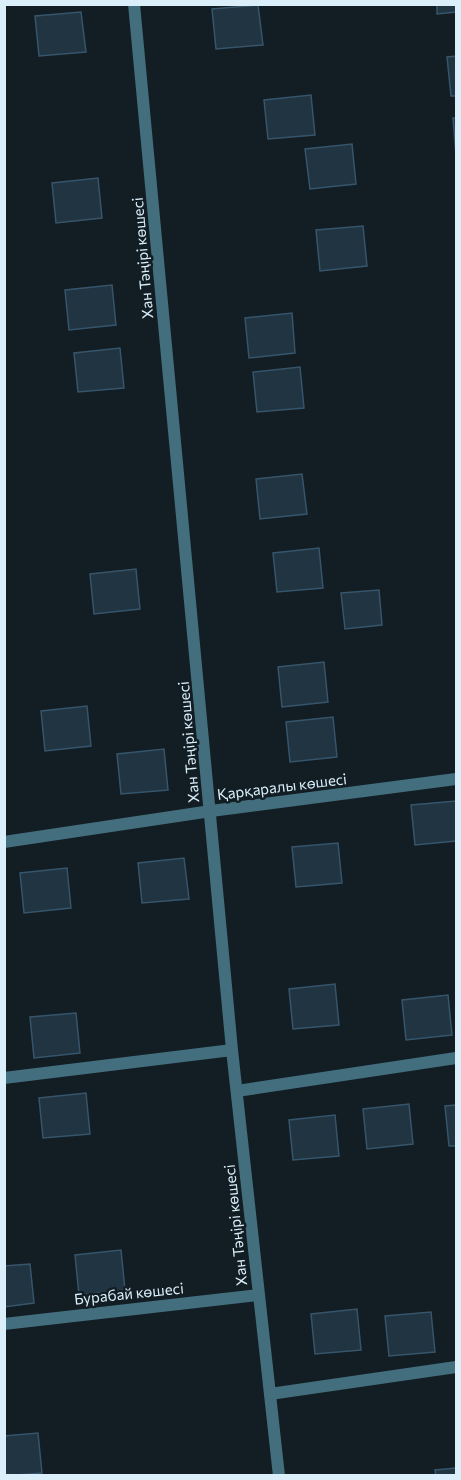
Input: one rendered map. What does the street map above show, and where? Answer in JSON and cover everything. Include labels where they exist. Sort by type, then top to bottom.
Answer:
[{"type":"street","name":"Хан Тәңірі көшесі","points":[[134,4],[232,1050],[279,1476]]},
{"type":"street","name":"Қарқаралы көшесі","points":[[4,842],[211,811],[456,779]]},
{"type":"street","points":[[4,1078],[232,1050]]},
{"type":"street","points":[[237,1091],[456,1058]]},
{"type":"street","name":"Бурабай көшесі","points":[[4,1324],[258,1295]]},
{"type":"street","points":[[270,1394],[456,1367]]},
{"type":"building","points":[[437,4],[456,4],[456,12],[437,14]]},
{"type":"building","points":[[258,5],[263,45],[216,49],[212,9]]},
{"type":"building","points":[[81,12],[86,52],[39,56],[35,16]]},
{"type":"building","points":[[456,56],[456,96],[451,96],[447,57]]},
{"type":"building","points":[[311,95],[315,135],[268,139],[264,100]]},
{"type":"building","points":[[453,118],[456,118],[456,155]]},
{"type":"building","points":[[352,144],[356,184],[310,189],[305,149]]},
{"type":"building","points":[[98,178],[102,218],[56,223],[52,183]]},
{"type":"building","points":[[363,226],[367,266],[320,271],[316,230]]},
{"type":"building","points":[[112,285],[116,325],[69,330],[65,290]]},
{"type":"building","points":[[292,313],[295,353],[249,358],[245,318]]},
{"type":"building","points":[[120,348],[124,388],[78,392],[74,353]]},
{"type":"building","points":[[300,367],[304,408],[257,412],[253,372]]},
{"type":"building","points":[[302,474],[307,514],[260,519],[256,479]]},
{"type":"building","points":[[319,548],[323,588],[277,592],[273,553]]},
{"type":"building","points":[[136,569],[140,609],[94,614],[90,574]]},
{"type":"building","points":[[379,590],[382,625],[345,629],[341,593]]},
{"type":"building","points":[[324,662],[328,702],[282,707],[278,667]]},
{"type":"building","points":[[87,706],[91,746],[45,751],[41,711]]},
{"type":"building","points":[[333,717],[337,757],[290,762],[286,722]]},
{"type":"building","points":[[164,749],[168,790],[121,794],[117,754]]},
{"type":"building","points":[[456,801],[456,841],[415,845],[411,805]]},
{"type":"building","points":[[338,843],[342,883],[296,887],[292,847]]},
{"type":"building","points":[[184,858],[189,899],[142,903],[138,863]]},
{"type":"building","points":[[67,868],[71,908],[24,913],[20,873]]},
{"type":"building","points":[[335,984],[339,1025],[293,1029],[289,989]]},
{"type":"building","points":[[448,995],[452,1035],[406,1040],[402,1000]]},
{"type":"building","points":[[76,1013],[80,1053],[34,1058],[30,1017]]},
{"type":"building","points":[[86,1093],[90,1134],[43,1138],[39,1098]]},
{"type":"building","points":[[409,1104],[413,1144],[367,1149],[363,1109]]},
{"type":"building","points":[[456,1105],[456,1146],[449,1146],[445,1106]]},
{"type":"building","points":[[335,1115],[339,1156],[293,1160],[289,1120]]},
{"type":"building","points":[[121,1250],[125,1290],[79,1295],[75,1255]]},
{"type":"building","points":[[30,1264],[34,1303],[4,1307],[4,1266]]},
{"type":"building","points":[[357,1309],[361,1350],[315,1354],[311,1314]]},
{"type":"building","points":[[431,1312],[435,1352],[389,1356],[385,1316]]},
{"type":"building","points":[[38,1433],[42,1473],[4,1476],[4,1436]]},
{"type":"building","points":[[456,1468],[456,1476],[436,1476],[435,1470]]}]
